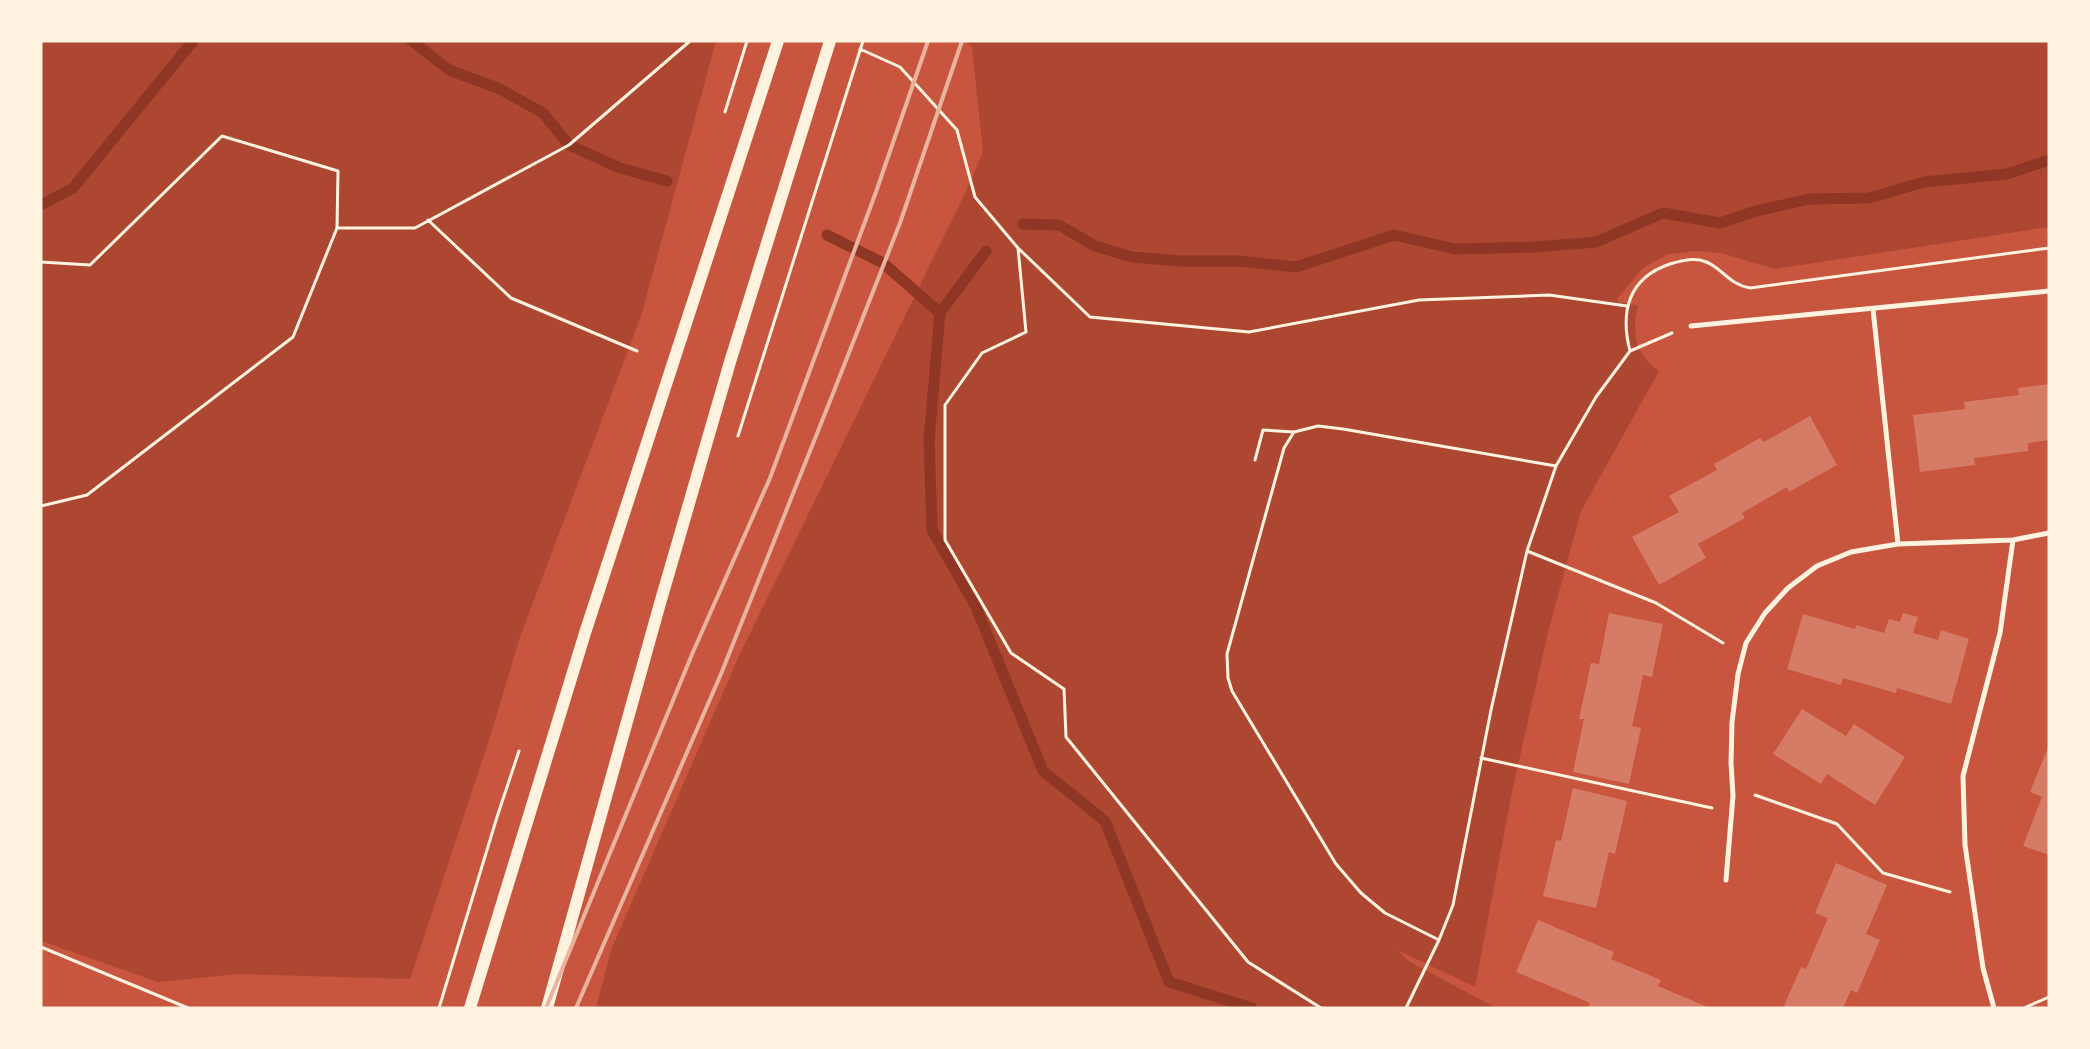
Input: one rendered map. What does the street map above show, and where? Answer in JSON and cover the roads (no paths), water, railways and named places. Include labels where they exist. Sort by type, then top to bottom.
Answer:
[{"type":"main road","points":[[470,1008],[586,633],[778,41]]},
{"type":"main road","points":[[547,1008],[683,522],[730,362],[830,41]]},
{"type":"street","points":[[1691,326],[2049,291]]},
{"type":"street","points":[[1872,309],[1898,544]]},
{"type":"street","points":[[1726,880],[1733,788],[1732,722],[1742,655],[1746,643],[1765,613],[1788,588],[1817,566],[1851,552],[1898,544],[2013,540],[2049,533]]},
{"type":"street","points":[[1994,1008],[1983,968],[1965,845],[1964,776],[2000,633],[2013,540]]},
{"type":"waterway","points":[[41,205],[73,188],[193,41]]},
{"type":"waterway","points":[[412,41],[449,70],[500,89],[543,113],[569,145],[620,168],[667,181]]},
{"type":"waterway","points":[[1023,224],[1059,225],[1095,246],[1132,257],[1180,261],[1239,261],[1296,267],[1394,235],[1455,249],[1536,247],[1596,242],[1663,213],[1720,223],[1756,211],[1809,199],[1869,198],[1924,182],[2007,174],[2049,160]]},
{"type":"waterway","points":[[827,235],[883,263],[940,313],[929,440],[932,530],[975,605],[1043,771],[1105,821],[1169,982],[1252,1008]]},
{"type":"waterway","points":[[940,313],[986,251]]},
{"type":"railway","points":[[546,1008],[693,652],[770,478],[876,192],[928,41]]},
{"type":"railway","points":[[576,1008],[721,674],[832,396],[900,223],[962,41]]}]
